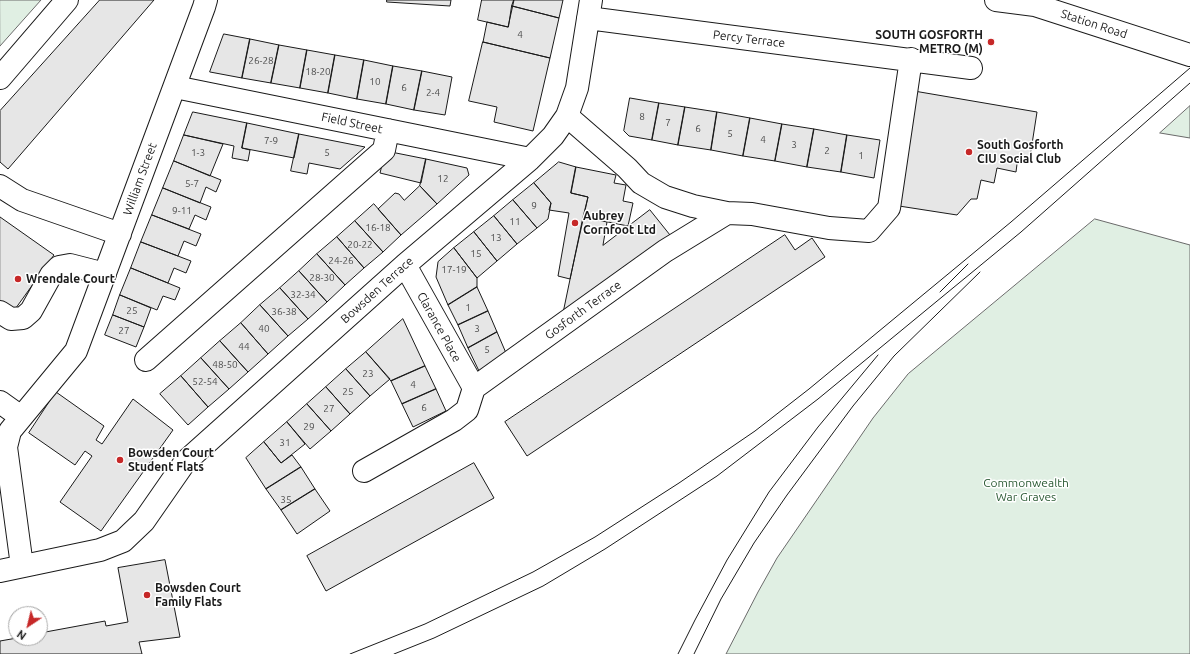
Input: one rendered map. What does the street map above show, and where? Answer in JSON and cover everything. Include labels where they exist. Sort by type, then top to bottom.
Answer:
[{"type":"street","points":[[0,78],[67,0]]},
{"type":"street","name":"Station Road","points":[[996,0],[1035,5],[1190,55]]},
{"type":"street","name":"William Street","points":[[22,566],[6,447],[10,431],[76,351],[205,3]]},
{"type":"street","name":"Percy Terrace","points":[[590,9],[910,60],[971,68]]},
{"type":"street","name":"Bowsden Terrace","points":[[0,571],[100,550],[123,541],[144,521],[185,462],[405,265],[530,159],[553,136],[567,116],[577,88],[590,9]]},
{"type":"street","points":[[567,116],[627,168],[642,184],[664,197],[693,206],[727,213],[752,214],[829,228],[869,231],[889,208],[910,60]]},
{"type":"street","name":"Field Street","points":[[175,87],[530,159]]},
{"type":"street","points":[[146,360],[384,150],[388,130]]},
{"type":"street","points":[[0,186],[22,200],[120,234]]},
{"type":"street","name":"Gosforth Terrace","points":[[474,388],[665,251],[727,213]]},
{"type":"street","points":[[0,312],[11,319],[23,318],[31,311],[52,275],[59,267],[70,265],[105,274]]},
{"type":"street","name":"Clarance Place","points":[[405,265],[474,388]]},
{"type":"street","points":[[364,471],[454,420],[467,410],[474,388]]},
{"type":"street","points":[[0,402],[21,417]]},
{"type":"green space","points":[[0,0],[41,0],[0,46]]},
{"type":"green space","points":[[1190,106],[1190,138],[1160,133]]},
{"type":"green space","name":"Commonwealth War Graves","points":[[1095,219],[1190,245],[1190,654],[726,654],[777,558],[873,418],[908,374]]},
{"type":"building","points":[[100,0],[154,0],[8,169],[0,162],[0,111]]},
{"type":"building","points":[[387,0],[451,0],[450,6],[387,2]]},
{"type":"building","points":[[482,0],[514,0],[508,27],[478,20]]},
{"type":"building","points":[[514,0],[563,0],[559,18],[512,6]]},
{"type":"building","points":[[512,6],[559,18],[550,58],[483,42],[487,22],[508,27]]},
{"type":"building","points":[[224,34],[250,39],[242,78],[210,72]]},
{"type":"building","points":[[250,39],[279,45],[271,83],[242,78]]},
{"type":"building","points":[[483,42],[550,58],[533,131],[494,122],[497,107],[469,101]]},
{"type":"building","points":[[279,45],[307,50],[300,88],[271,83]]},
{"type":"building","points":[[307,50],[335,55],[328,93],[300,88]]},
{"type":"building","points":[[335,55],[364,60],[357,99],[328,93]]},
{"type":"building","points":[[364,60],[393,66],[386,104],[357,99]]},
{"type":"building","points":[[393,66],[422,71],[414,110],[386,104]]},
{"type":"building","points":[[422,71],[452,77],[445,115],[414,110]]},
{"type":"building","name":"South Gosforth CIU Social Club","points":[[914,91],[1037,112],[1030,157],[1018,156],[1016,172],[997,168],[994,183],[981,180],[977,199],[971,199],[957,215],[899,206]]},
{"type":"building","points":[[630,98],[659,103],[652,140],[629,136],[624,131]]},
{"type":"building","points":[[659,103],[685,107],[678,145],[652,140]]},
{"type":"building","points":[[685,107],[717,112],[711,150],[678,145]]},
{"type":"building","points":[[193,112],[247,123],[242,148],[250,150],[248,161],[232,158],[234,146],[184,135]]},
{"type":"building","points":[[717,112],[750,118],[743,156],[711,150]]},
{"type":"building","points":[[750,118],[782,124],[775,161],[743,156]]},
{"type":"building","points":[[247,123],[299,134],[294,158],[242,148]]},
{"type":"building","points":[[782,124],[814,129],[807,167],[775,161]]},
{"type":"building","points":[[814,129],[847,135],[841,172],[807,167]]},
{"type":"building","points":[[299,134],[365,147],[340,169],[309,163],[307,174],[291,171]]},
{"type":"building","points":[[184,135],[223,144],[210,176],[174,161]]},
{"type":"building","points":[[847,135],[880,140],[874,178],[841,172]]},
{"type":"building","points":[[396,153],[426,159],[421,183],[380,173],[382,165]]},
{"type":"building","points":[[426,159],[467,168],[469,175],[437,204],[420,186]]},
{"type":"building","points":[[174,161],[221,180],[216,192],[206,187],[200,203],[163,188]]},
{"type":"building","name":"Aubrey Cornfoot Ltd","points":[[559,162],[576,167],[571,193],[588,197],[570,279],[558,276],[569,213],[549,210],[551,203],[534,183]]},
{"type":"building","points":[[576,167],[616,175],[614,183],[626,185],[623,201],[633,203],[628,226],[583,217],[588,197],[571,193]]},
{"type":"building","points":[[534,183],[551,203],[548,219],[537,228],[513,200]]},
{"type":"building","points":[[420,186],[437,204],[401,235],[378,209],[395,193],[399,194],[404,200]]},
{"type":"building","points":[[163,188],[211,207],[206,220],[195,215],[189,229],[152,215]]},
{"type":"building","points":[[513,200],[537,228],[517,244],[494,216]]},
{"type":"building","points":[[374,204],[401,235],[383,252],[355,221]]},
{"type":"building","points":[[650,210],[670,235],[563,313],[583,217],[607,222],[603,245]]},
{"type":"building","points":[[152,215],[201,234],[196,246],[184,241],[178,256],[141,242]]},
{"type":"building","points":[[494,216],[517,244],[497,261],[474,232]]},
{"type":"building","name":"Wrendale Court","points":[[0,217],[54,255],[13,312],[0,303]]},
{"type":"building","points":[[355,221],[383,252],[364,268],[337,237]]},
{"type":"building","points":[[474,232],[497,261],[477,278],[454,248]]},
{"type":"building","points":[[785,235],[795,250],[812,238],[825,257],[527,456],[505,422]]},
{"type":"building","points":[[337,237],[364,268],[345,285],[317,254]]},
{"type":"building","points":[[141,242],[191,261],[186,273],[174,268],[168,283],[131,268]]},
{"type":"building","points":[[454,248],[477,278],[477,287],[448,305],[436,277],[438,262]]},
{"type":"building","points":[[317,254],[345,285],[327,302],[299,271]]},
{"type":"building","points":[[131,268],[180,288],[175,300],[163,296],[157,310],[120,295]]},
{"type":"building","points":[[299,271],[327,302],[308,319],[280,288]]},
{"type":"building","points":[[477,287],[488,311],[458,325],[448,305]]},
{"type":"building","points":[[280,288],[308,319],[288,336],[260,305]]},
{"type":"building","points":[[120,295],[151,308],[144,327],[113,315]]},
{"type":"building","points":[[260,305],[288,336],[268,354],[241,323]]},
{"type":"building","points":[[488,311],[497,332],[468,348],[458,325]]},
{"type":"building","points":[[113,315],[144,327],[136,347],[105,335]]},
{"type":"building","points":[[403,319],[425,366],[391,381],[366,352]]},
{"type":"building","points":[[241,323],[268,354],[248,372],[220,341]]},
{"type":"building","points":[[497,332],[506,353],[479,371],[468,348]]},
{"type":"building","points":[[220,341],[248,372],[229,389],[201,358]]},
{"type":"building","points":[[366,352],[390,379],[370,396],[346,369]]},
{"type":"building","points":[[201,358],[229,389],[208,407],[181,376]]},
{"type":"building","points":[[425,366],[436,389],[402,404],[391,381]]},
{"type":"building","points":[[346,369],[370,396],[350,414],[326,387]]},
{"type":"building","points":[[181,376],[208,407],[188,425],[160,394]]},
{"type":"building","points":[[326,387],[350,414],[331,431],[307,404]]},
{"type":"building","points":[[436,389],[446,411],[413,427],[402,404]]},
{"type":"building","name":"Bowsden Court Student Flats","points":[[56,392],[104,426],[96,440],[102,444],[133,399],[173,430],[101,531],[60,502],[92,456],[85,451],[75,465],[29,433]]},
{"type":"building","points":[[307,404],[331,431],[310,449],[287,422]]},
{"type":"building","points":[[287,422],[305,444],[281,463],[264,442]]},
{"type":"building","points":[[264,442],[281,463],[292,455],[301,467],[266,489],[246,458]]},
{"type":"building","points":[[474,463],[494,498],[326,591],[307,556]]},
{"type":"building","points":[[301,467],[315,489],[281,510],[266,489]]},
{"type":"building","points":[[315,489],[330,511],[297,534],[281,510]]},
{"type":"building","name":"Bowsden Court Family Flats","points":[[165,560],[180,637],[139,642],[142,654],[0,654],[0,641],[8,640],[8,646],[48,646],[48,632],[105,621],[106,626],[128,622],[118,568]]},
{"type":"tram line","points":[[350,654],[425,624],[533,572],[595,537],[679,483],[755,431],[809,389],[1011,222],[1190,68]]},
{"type":"tram line","points":[[394,654],[434,638],[543,586],[605,549],[717,476],[818,399],[1021,232],[1190,83]]},
{"type":"tram line","points":[[940,292],[968,264]]},
{"type":"tram line","points":[[694,654],[721,599],[754,543],[787,495],[853,406],[894,356],[980,272]]},
{"type":"tram line","points":[[678,654],[727,560],[769,492],[818,427],[878,355]]},
{"type":"place","name":"SOUTH GOSFORTH METRO (M)","points":[[991,42]]},
{"type":"place","name":"South Gosforth CIU Social Club","points":[[969,152]]},
{"type":"place","name":"Aubrey Cornfoot Ltd","points":[[575,223]]},
{"type":"place","name":"Wrendale Court","points":[[18,279]]},
{"type":"place","name":"Bowsden Court Student Flats","points":[[120,460]]},
{"type":"place","name":"Bowsden Court Family Flats","points":[[147,595]]}]
